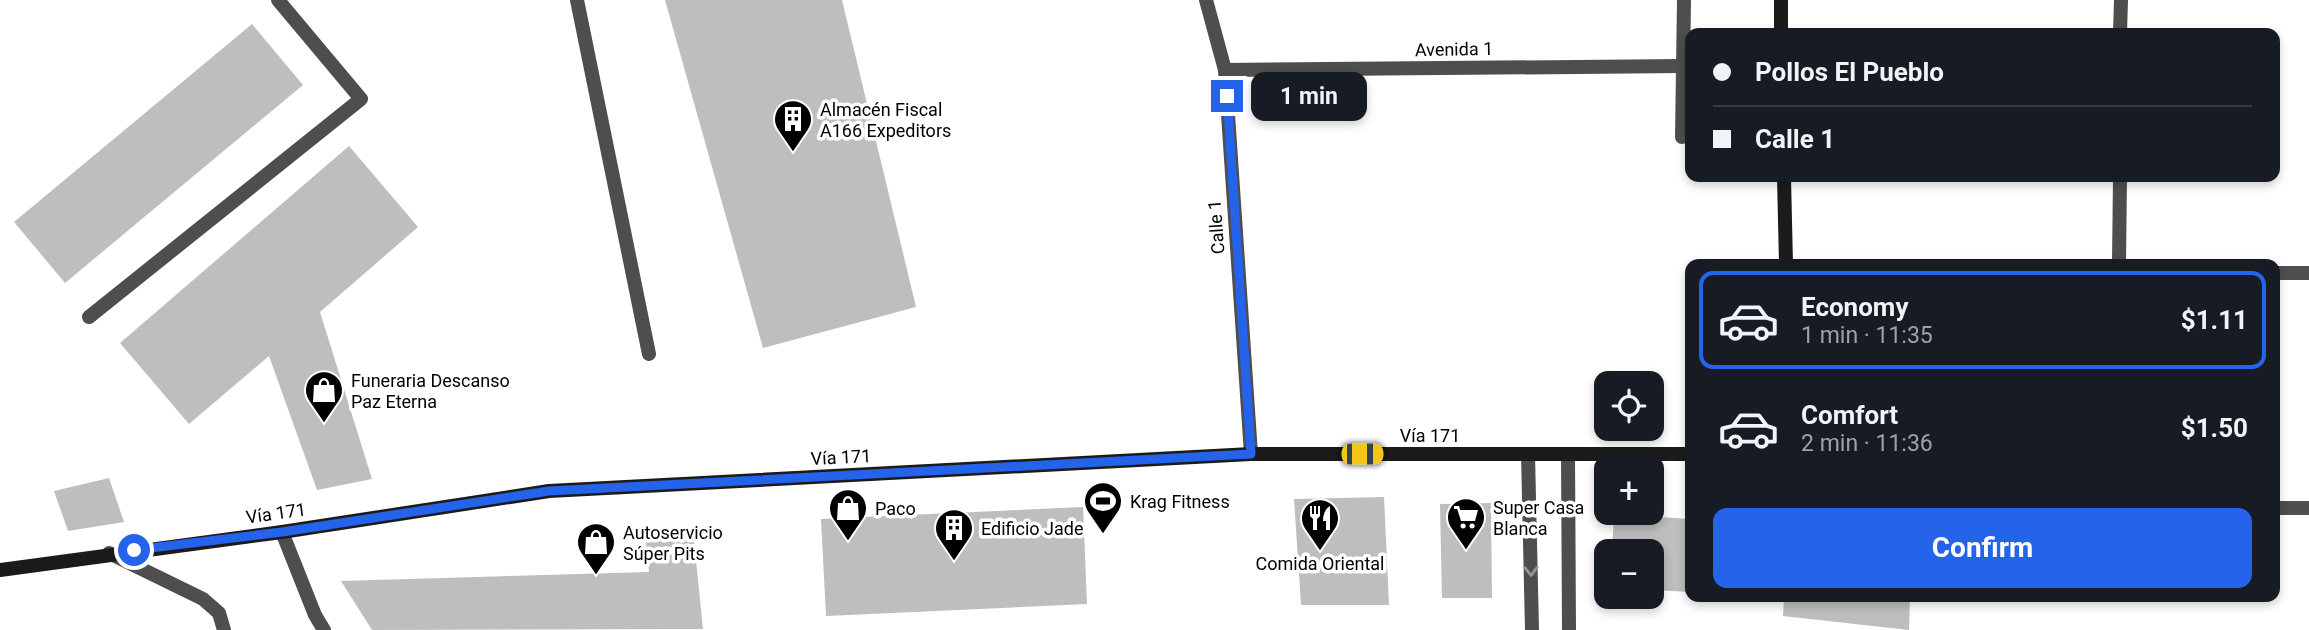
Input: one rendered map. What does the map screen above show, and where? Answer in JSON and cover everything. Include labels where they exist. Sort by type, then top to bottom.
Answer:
[{"type":"main road","points":[[1781,0],[1781,28]]},
{"type":"main road","points":[[1784,182],[1786,259]]},
{"type":"main road","name":"Vía 171","points":[[0,569],[282,532],[549,491],[1251,454],[1685,454]]},
{"type":"street","points":[[89,317],[361,99],[278,0]]},
{"type":"street","points":[[577,0],[649,354]]},
{"type":"street","name":"Calle 1","points":[[1206,0],[1225,70],[1251,454]]},
{"type":"street","points":[[1682,137],[1684,0]]},
{"type":"street","points":[[2120,28],[2121,0]]},
{"type":"street","name":"Avenida 1","points":[[1225,70],[1683,66]]},
{"type":"street","points":[[2119,259],[2120,182]]},
{"type":"street","points":[[2280,273],[2309,273]]},
{"type":"street","points":[[1528,454],[1532,630]]},
{"type":"street","points":[[1568,454],[1569,630]]},
{"type":"street","points":[[2280,508],[2309,508]]},
{"type":"street","points":[[282,532],[315,615],[324,630]]},
{"type":"street","points":[[109,553],[203,599],[219,613],[224,630]]},
{"type":"building","name":"Almacén Fiscal A166 Expeditors","points":[[665,0],[842,0],[916,307],[763,348]]},
{"type":"building","points":[[252,24],[303,85],[65,283],[14,222]]},
{"type":"building","points":[[349,146],[418,227],[320,312],[372,479],[317,490],[269,356],[189,424],[120,343]]},
{"type":"building","points":[[109,478],[124,522],[68,531],[54,491]]},
{"type":"building","points":[[1384,497],[1389,605],[1301,605],[1294,499]]},
{"type":"building","name":"Super Casa Blanca","points":[[1491,503],[1492,598],[1442,598],[1440,504]]},
{"type":"building","name":"Edificio Jade","points":[[1083,507],[1087,604],[826,616],[821,519]]},
{"type":"building","points":[[1664,517],[1685,519],[1685,592],[1664,591],[1664,539],[1613,539],[1613,525],[1664,525]]},
{"type":"building","name":"Autoservicio Súper Pits","points":[[693,531],[703,629],[372,630],[341,581],[649,572],[645,533]]},
{"type":"building","points":[[1784,602],[1910,602],[1909,630],[1783,616]]},
{"type":"place","name":"Almacén Fiscal A166 Expeditors","points":[[793,153]]},
{"type":"place","name":"Funeraria Descanso Paz Eterna","points":[[324,424]]},
{"type":"place","name":"Krag Fitness","points":[[1103,535]]},
{"type":"place","name":"Paco","points":[[848,542]]},
{"type":"place","name":"Super Casa Blanca","points":[[1466,551]]},
{"type":"place","name":"Comida Oriental","points":[[1320,552]]},
{"type":"place","name":"Edificio Jade","points":[[954,562]]},
{"type":"place","name":"Autoservicio Súper Pits","points":[[596,576]]},
{"type":"route","points":[[134,550],[282,532],[549,491],[1251,454],[1227,96]]}]
